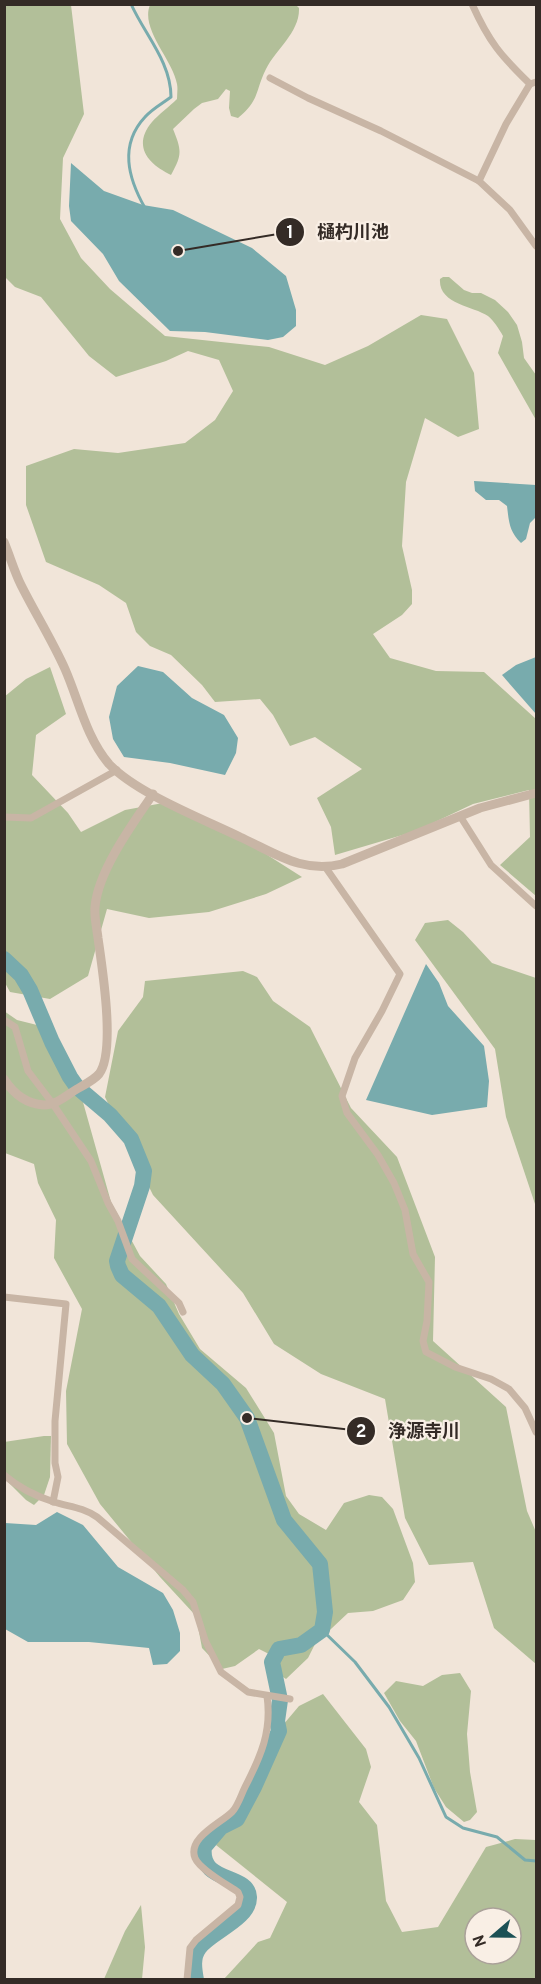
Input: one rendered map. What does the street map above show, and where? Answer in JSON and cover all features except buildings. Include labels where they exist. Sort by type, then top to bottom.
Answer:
[{"type":"street","points":[[472,4],[484,33],[500,55],[533,83],[506,124],[479,181]]},
{"type":"street","points":[[270,78],[479,181],[510,210],[537,246]]},
{"type":"street","points":[[4,542],[20,583],[65,670],[93,741],[110,764],[127,779],[153,794],[282,857],[311,868],[326,868],[342,864],[480,808],[537,793]]},
{"type":"street","points":[[4,817],[32,818],[117,770]]},
{"type":"street","points":[[4,1078],[11,1089],[28,1101],[43,1105],[56,1102],[99,1075],[103,1066],[107,1041],[95,908],[99,888],[118,847],[153,794]]},
{"type":"street","points":[[460,816],[491,865],[537,906]]},
{"type":"street","points":[[326,868],[400,974],[355,1058],[342,1095],[347,1113],[378,1155],[394,1183],[405,1210],[413,1254],[429,1282],[428,1321],[423,1341],[426,1352],[455,1367],[491,1379],[509,1389],[525,1408],[537,1432]]},
{"type":"street","points":[[4,1020],[15,1027],[28,1071],[56,1102],[91,1161],[132,1259],[179,1303],[183,1312]]},
{"type":"street","points":[[4,1297],[66,1304],[55,1421],[55,1463],[58,1477],[53,1502]]},
{"type":"street","points":[[4,1475],[20,1488],[53,1502],[86,1509],[183,1590],[193,1602],[205,1640],[221,1672],[248,1692],[290,1699]]},
{"type":"street","points":[[187,1980],[190,1948],[196,1940],[238,1905],[240,1897],[238,1892],[200,1865],[195,1858],[195,1844],[209,1828],[233,1811],[262,1753],[268,1719],[267,1696]]},
{"type":"green space","points":[[295,4],[299,8],[296,25],[270,62],[256,95],[245,112],[238,118],[231,116],[230,91],[226,89],[218,99],[202,103],[194,109],[173,129],[180,153],[171,175],[150,160],[145,153],[143,139],[152,122],[177,99],[177,84],[149,24],[150,5]]},
{"type":"green space","points":[[4,5],[71,5],[84,114],[63,158],[60,219],[81,258],[110,289],[165,336],[269,347],[325,365],[368,346],[421,315],[447,319],[474,373],[479,429],[458,437],[425,418],[406,482],[402,546],[412,590],[412,604],[402,615],[373,634],[390,658],[436,671],[484,672],[536,719],[536,896],[500,865],[530,837],[529,790],[473,804],[416,831],[335,855],[331,827],[317,798],[362,769],[315,737],[290,746],[273,715],[260,699],[215,702],[202,685],[171,655],[150,646],[136,632],[126,603],[99,585],[46,562],[26,505],[26,466],[74,449],[118,453],[185,443],[215,420],[233,391],[219,360],[188,351],[166,361],[116,377],[89,356],[41,297],[15,287],[5,277]]},
{"type":"green space","points":[[449,277],[464,290],[481,293],[495,300],[508,312],[517,325],[524,358],[536,375],[536,420],[498,353],[503,336],[498,328],[488,316],[450,299],[441,287],[440,279]]},
{"type":"green space","points":[[50,667],[66,714],[36,735],[32,775],[68,813],[81,832],[125,810],[163,803],[217,823],[302,877],[266,894],[209,912],[149,918],[107,909],[88,976],[50,999],[10,992],[4,981],[4,697],[26,679]]},
{"type":"green space","points":[[448,920],[463,932],[492,963],[536,978],[536,1207],[506,1117],[495,1049],[415,940],[425,923]]},
{"type":"green space","points":[[243,971],[257,977],[273,1001],[310,1027],[351,1108],[397,1157],[435,1257],[433,1341],[506,1407],[527,1511],[536,1532],[536,1664],[494,1628],[473,1562],[429,1565],[405,1518],[385,1399],[321,1374],[274,1344],[243,1293],[153,1195],[105,1097],[118,1031],[143,997],[145,981]]},
{"type":"green space","points":[[4,1011],[17,1020],[37,1025],[74,1070],[111,1202],[140,1256],[166,1284],[179,1314],[200,1349],[246,1388],[274,1433],[286,1496],[299,1514],[326,1530],[344,1503],[369,1495],[382,1497],[393,1509],[413,1563],[415,1582],[403,1600],[373,1611],[348,1613],[315,1644],[308,1658],[286,1679],[280,1675],[277,1658],[259,1649],[235,1666],[222,1669],[202,1648],[196,1616],[160,1577],[100,1504],[67,1444],[66,1391],[82,1309],[54,1258],[56,1220],[38,1183],[34,1164],[5,1153]]},
{"type":"green space","points":[[51,1436],[50,1477],[44,1495],[34,1505],[5,1479],[4,1442]]},
{"type":"green space","points":[[460,1673],[471,1691],[467,1734],[470,1772],[477,1812],[470,1820],[464,1822],[446,1807],[434,1788],[416,1741],[400,1721],[384,1693],[396,1681],[423,1686],[442,1675]]},
{"type":"green space","points":[[323,1694],[366,1749],[371,1767],[359,1802],[377,1825],[386,1901],[402,1932],[438,1927],[486,1847],[515,1839],[536,1840],[536,1979],[224,1979],[258,1942],[270,1938],[287,1902],[216,1845],[279,1748],[283,1725],[299,1706]]},
{"type":"green space","points":[[141,1905],[145,1947],[142,1979],[104,1979],[125,1931]]},
{"type":"water","points":[[71,163],[104,191],[143,205],[173,210],[252,248],[286,276],[296,310],[296,326],[283,337],[268,340],[205,332],[170,331],[119,281],[103,254],[71,221],[69,206]]},
{"type":"water","points":[[474,481],[536,485],[536,517],[530,523],[526,539],[521,543],[514,534],[509,522],[507,506],[499,500],[486,500],[475,491]]},
{"type":"water","points":[[536,657],[536,714],[502,675],[516,665]]},
{"type":"water","points":[[138,666],[163,672],[192,698],[224,715],[238,738],[236,753],[225,775],[170,763],[124,757],[113,739],[109,717],[117,686]]},
{"type":"water","points":[[426,964],[439,983],[448,1006],[484,1046],[489,1081],[487,1107],[432,1115],[366,1100]]},
{"type":"water","points":[[57,1512],[83,1525],[118,1567],[163,1593],[173,1610],[180,1633],[180,1651],[167,1664],[153,1665],[149,1648],[89,1642],[28,1642],[5,1629],[5,1523],[36,1525]]},
{"type":"waterway","points":[[131,4],[162,60],[170,84],[171,97],[145,117],[137,128],[129,150],[134,185],[145,208]]},
{"type":"waterway","points":[[4,959],[21,975],[30,990],[70,1077],[77,1087],[110,1115],[131,1139],[144,1171],[142,1186],[117,1261],[122,1275],[159,1306],[192,1355],[223,1384],[247,1418],[284,1520],[320,1564],[325,1612],[322,1630],[301,1645],[279,1649],[272,1662],[280,1700],[277,1721],[279,1731],[237,1819],[221,1827],[204,1847],[204,1859],[209,1867],[216,1873],[241,1884],[247,1889],[249,1897],[248,1905],[237,1919],[199,1948],[194,1959],[196,1980]]},
{"type":"waterway","points":[[322,1630],[355,1662],[389,1707],[419,1758],[446,1817],[463,1828],[497,1837],[525,1860],[536,1861]]},
{"type":"place","name":"樋杓川池","points":[[178,251]]},
{"type":"place","name":"浄源寺川","points":[[247,1418]]}]
